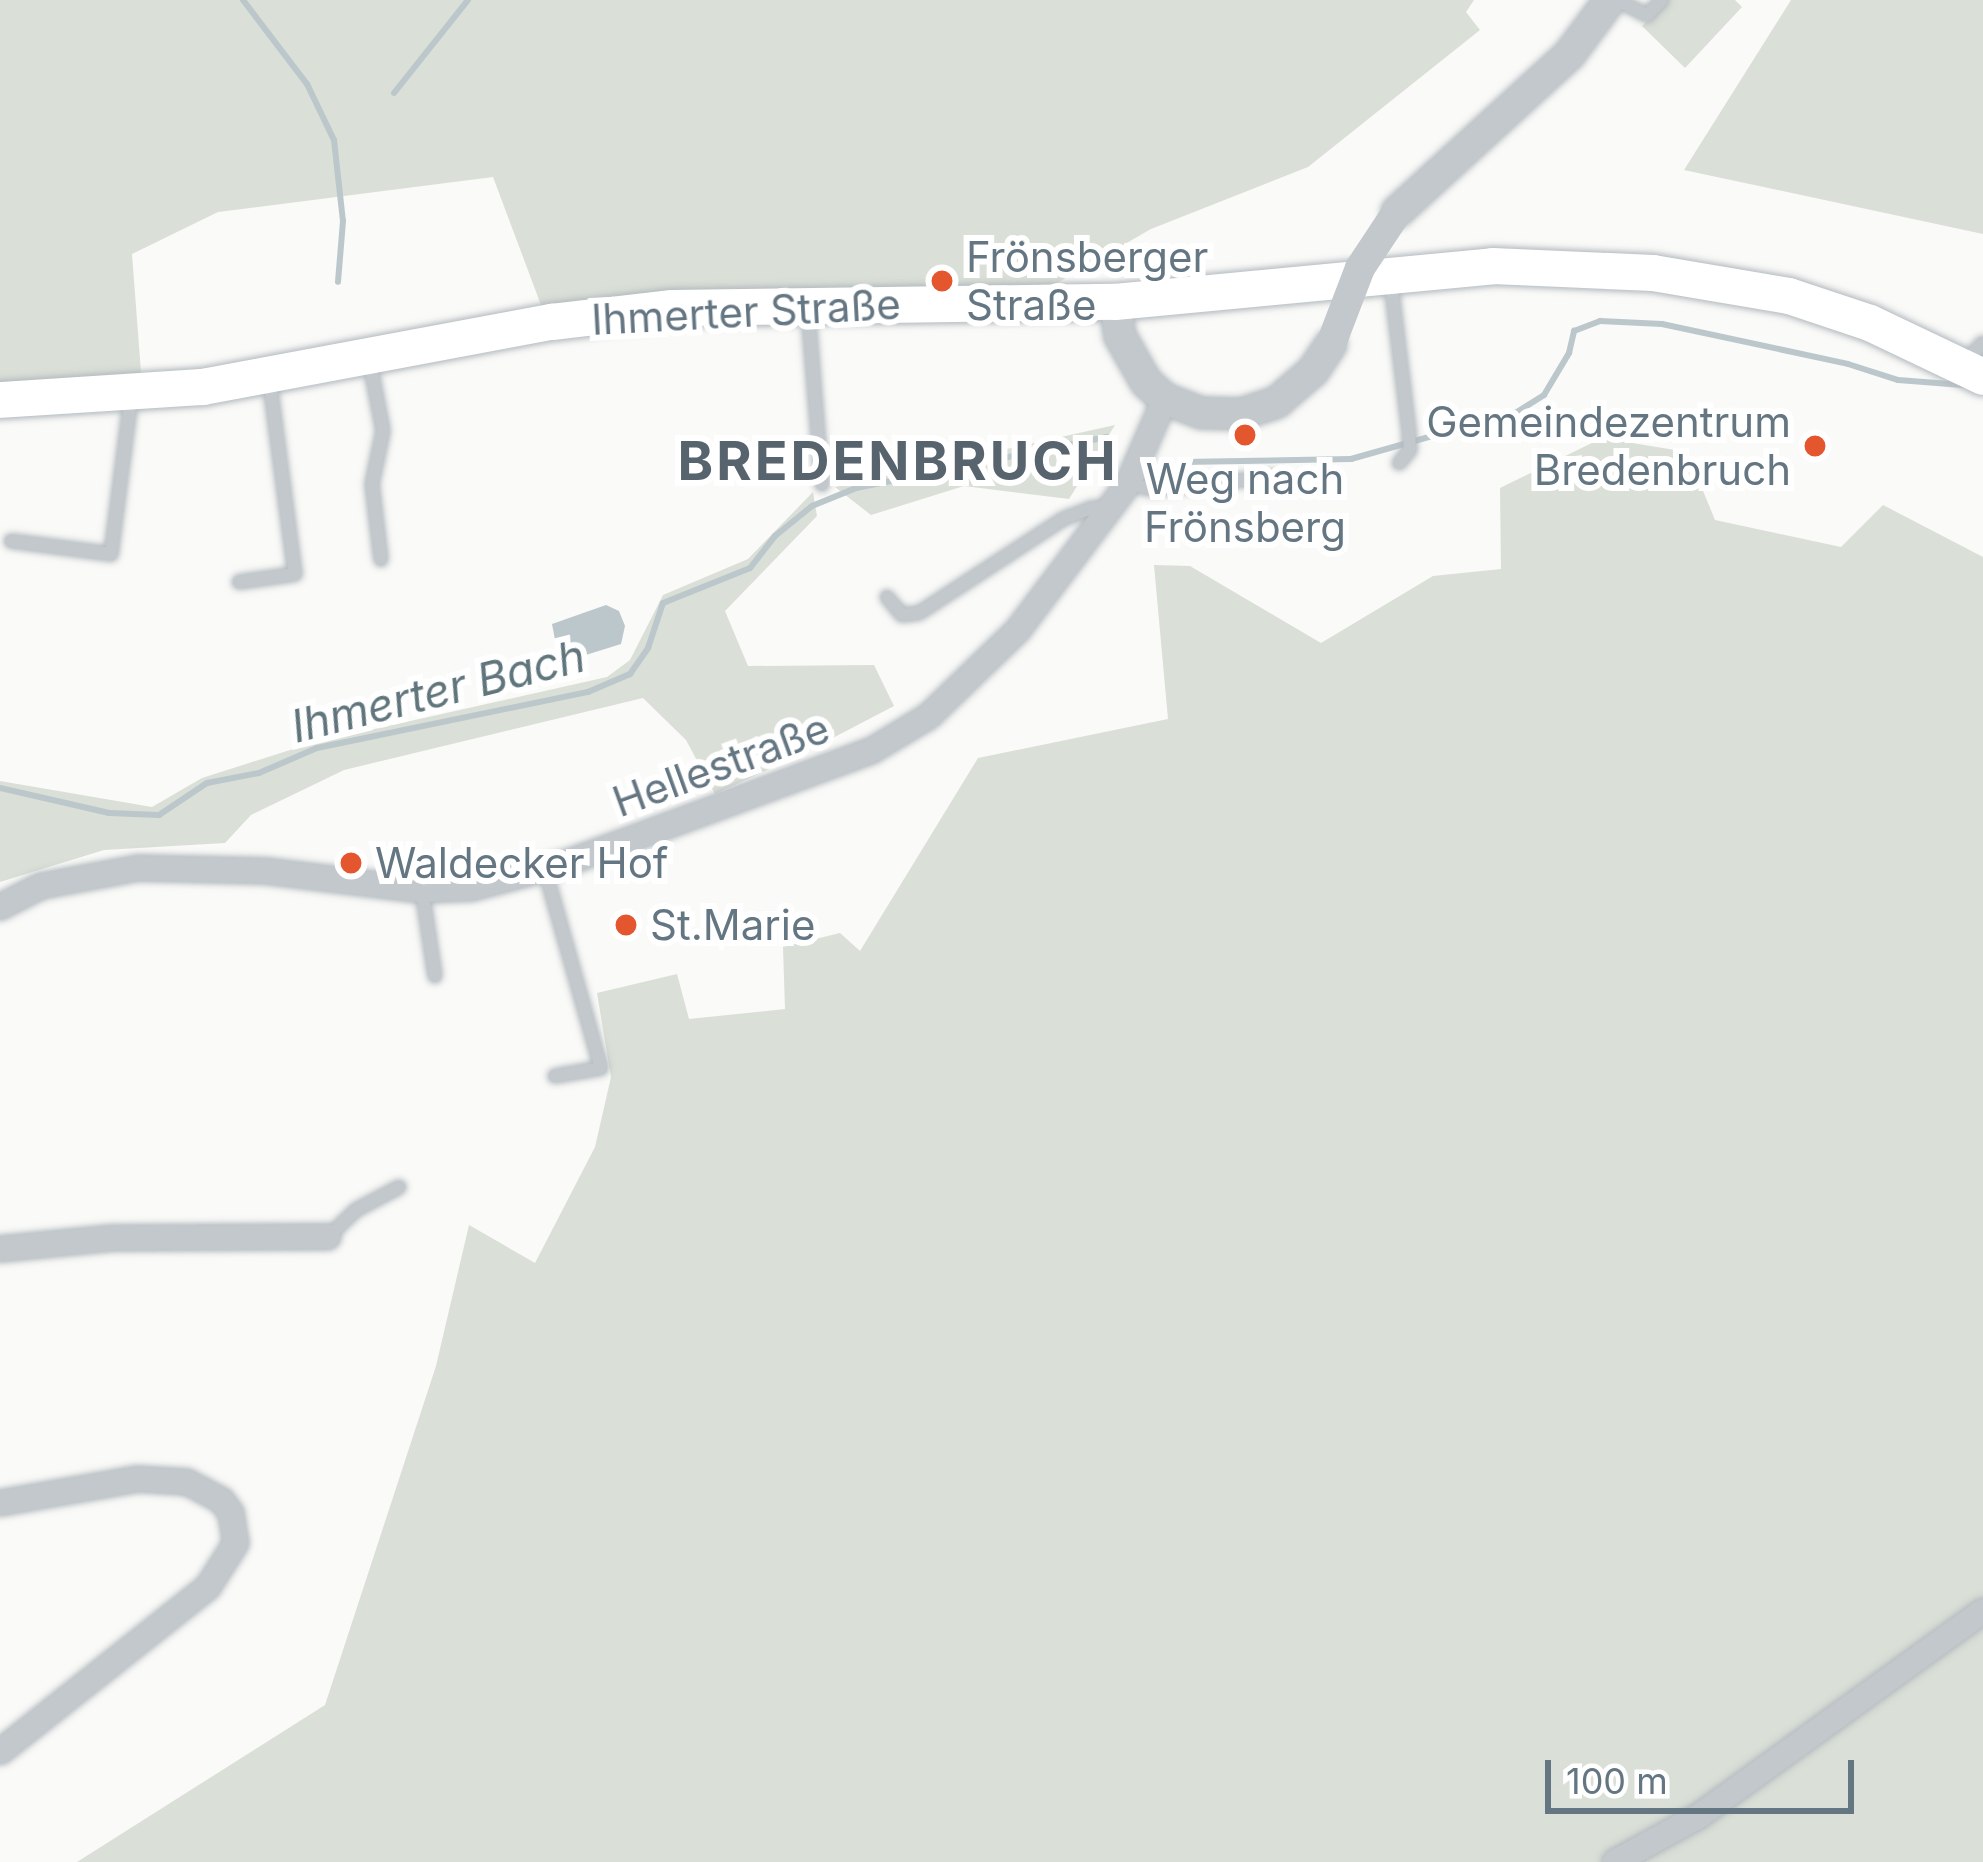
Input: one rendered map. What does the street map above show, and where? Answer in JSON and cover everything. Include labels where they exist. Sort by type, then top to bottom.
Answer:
[{"type":"main road","name":"Ihmerter Straße","points":[[0,400],[131,396],[552,322],[672,308],[808,302],[1114,302],[1493,266],[1573,266],[1718,282],[1859,319],[1976,362]]},
{"type":"street","points":[[1114,302],[1120,336],[1133,362],[1165,399],[1217,416],[1261,410],[1296,389],[1331,344],[1360,268],[1396,212],[1569,55],[1613,0]]},
{"type":"street","name":"Hellestraße","points":[[0,907],[40,886],[158,867],[265,871],[422,890],[472,888],[545,870],[824,770],[905,734],[964,686],[1018,630],[1128,484],[1165,399]]},
{"type":"street","points":[[0,1249],[112,1238],[328,1238]]},
{"type":"street","points":[[0,1503],[137,1479],[187,1482],[211,1490],[222,1501],[231,1513],[236,1543],[208,1587],[0,1752]]},
{"type":"street","points":[[1615,1862],[1699,1816],[1983,1611]]},
{"type":"lane","points":[[1613,0],[1647,15],[1662,0]]},
{"type":"lane","points":[[1390,277],[1410,450],[1399,463]]},
{"type":"lane","points":[[808,302],[823,484]]},
{"type":"lane","points":[[369,356],[383,431],[372,484],[381,559]]},
{"type":"lane","points":[[239,582],[295,574],[269,375]]},
{"type":"lane","points":[[10,541],[111,554],[131,396]]},
{"type":"lane","points":[[1128,484],[1150,489],[1274,478]]},
{"type":"lane","points":[[887,597],[902,615],[919,614],[1063,519],[1090,508],[1111,507]]},
{"type":"lane","points":[[545,870],[601,1068],[554,1076]]},
{"type":"lane","points":[[422,890],[435,976]]},
{"type":"lane","points":[[328,1238],[356,1210],[400,1187]]},
{"type":"shaded area","points":[[0,0],[1474,0],[1466,12],[1480,30],[1308,167],[1151,229],[1045,290],[544,313],[493,177],[218,212],[132,254],[142,386],[0,390]]},
{"type":"shaded area","points":[[1666,0],[1735,0],[1742,7],[1685,68],[1642,26]]},
{"type":"shaded area","points":[[1791,0],[1983,0],[1983,234],[1684,170]]},
{"type":"shaded area","points":[[1115,425],[1069,499],[964,486],[871,515],[835,487]]},
{"type":"shaded area","points":[[1602,438],[1687,452],[1715,520],[1841,547],[1883,505],[1983,557],[1983,1862],[77,1862],[325,1705],[436,1366],[469,1225],[535,1263],[595,1147],[611,1077],[597,993],[677,974],[689,1019],[785,1009],[783,947],[840,933],[860,951],[978,758],[1168,719],[1154,565],[1190,566],[1321,643],[1433,576],[1501,569],[1500,488]]},
{"type":"shaded area","points":[[813,492],[817,516],[725,611],[748,666],[874,665],[894,706],[802,754],[715,794],[686,740],[643,698],[344,770],[251,815],[225,843],[104,850],[0,882],[0,781],[152,807],[202,778],[312,743],[607,677],[630,660],[663,595],[748,559]]},
{"type":"shaded area","points":[[606,605],[619,611],[625,626],[621,644],[573,659],[558,655],[552,624]]},
{"type":"waterway","points":[[243,0],[307,84],[334,140],[343,221],[338,282]]},
{"type":"waterway","points":[[394,93],[468,0]]},
{"type":"waterway","name":"Ihmerter Bach","points":[[1182,462],[1351,459],[1517,412],[1544,395],[1569,353],[1574,331],[1600,321],[1662,324],[1848,364],[1898,380],[1963,385]]},
{"type":"waterway","name":"Ihmerter Bach","points":[[0,788],[109,813],[159,815],[207,783],[259,773],[317,748],[588,692],[630,674],[648,648],[663,603],[750,568],[775,536],[812,506],[856,488],[1107,437]]},
{"type":"place","name":"Frönsberger Straße","points":[[942,281]]},
{"type":"place","name":"Weg nach Frönsberg","points":[[1245,435]]},
{"type":"place","name":"Gemeindezentrum Bredenbruch","points":[[1815,446]]},
{"type":"place","name":"Waldecker Hof","points":[[351,863]]},
{"type":"place","name":"St.Marie","points":[[626,925]]},
{"type":"district","name":"BREDENBRUCH","points":[[898,461]]}]
